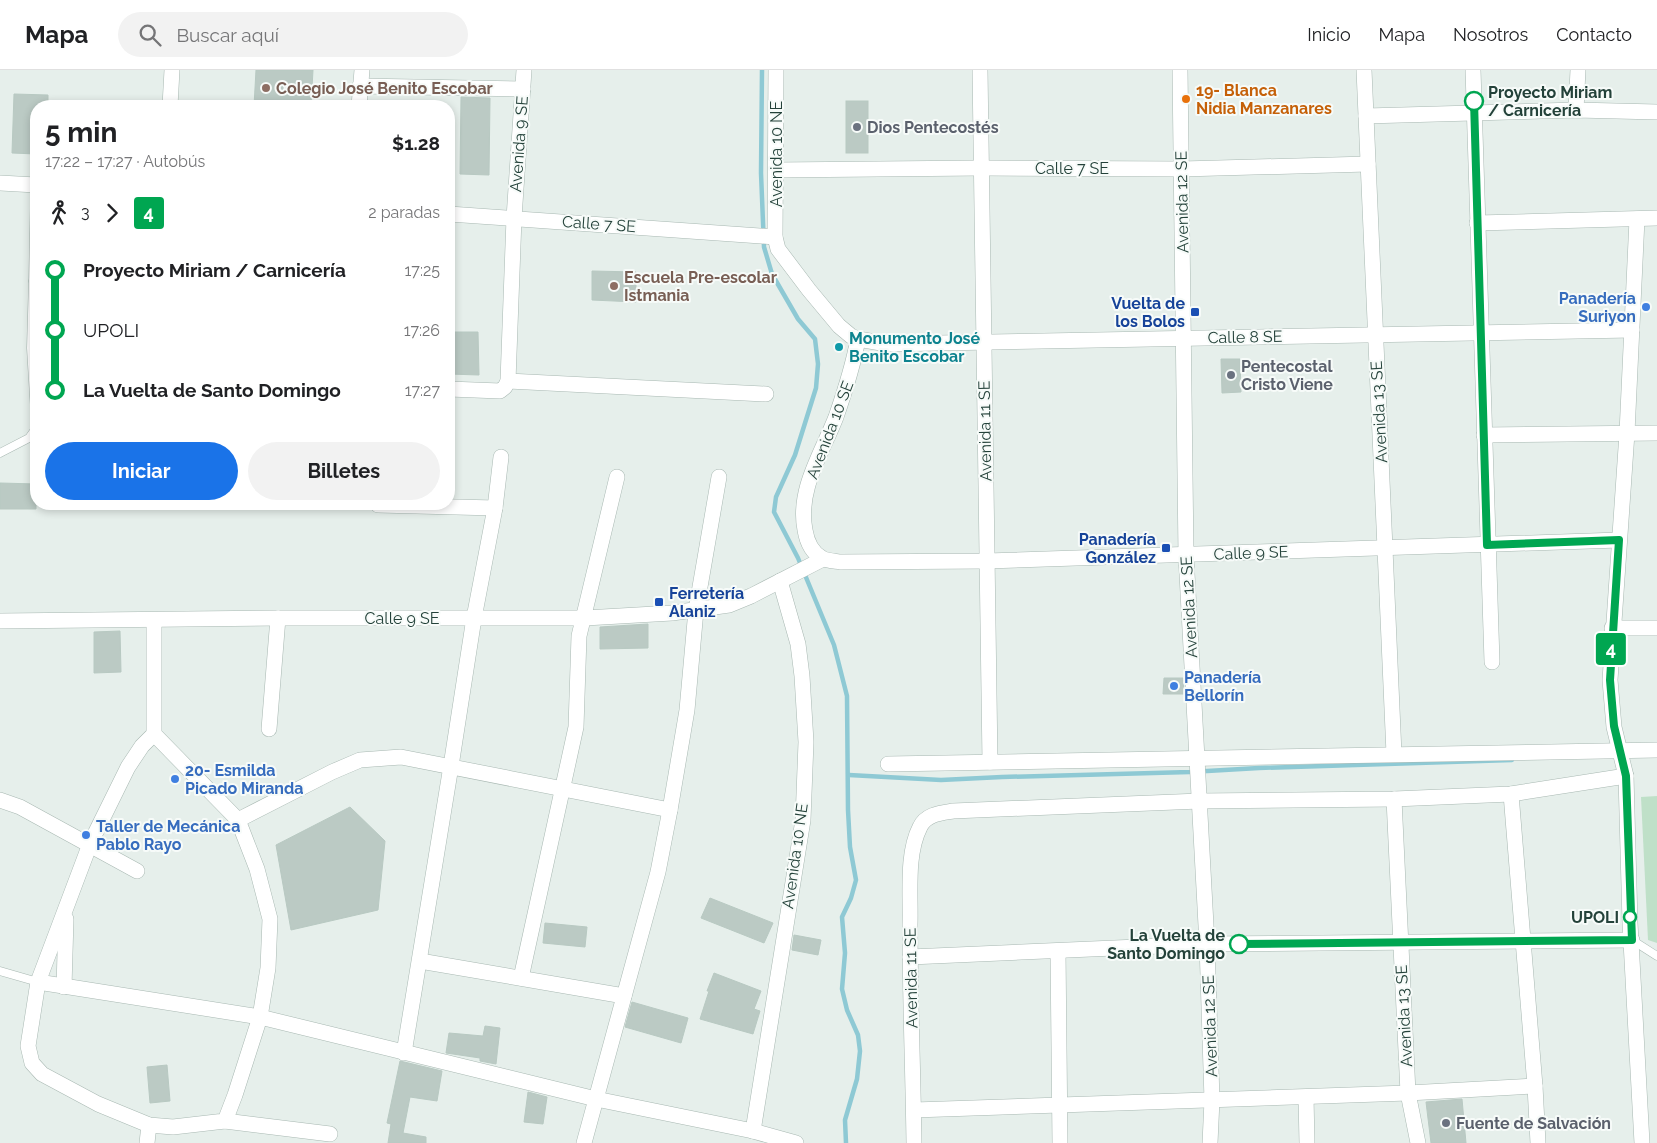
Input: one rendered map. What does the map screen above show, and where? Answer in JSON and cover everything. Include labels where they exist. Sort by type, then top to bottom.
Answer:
[{"type":"street","points":[[170,100],[172,70]]},
{"type":"street","points":[[359,100],[362,70]]},
{"type":"street","name":"Avenida 9 SE","points":[[508,381],[514,218],[524,70]]},
{"type":"street","name":"Avenida 10 NE","points":[[770,237],[776,170],[776,70]]},
{"type":"street","name":"Avenida 11 SE","points":[[980,70],[990,762]]},
{"type":"street","name":"Avenida 12 SE","points":[[1180,70],[1186,555],[1207,944],[1212,1100],[1210,1143]]},
{"type":"street","name":"Avenida 13 SE","points":[[1364,70],[1394,754]]},
{"type":"street","points":[[1473,70],[1492,662]]},
{"type":"street","points":[[1576,110],[1578,70]]},
{"type":"street","points":[[360,86],[523,89]]},
{"type":"street","points":[[1366,116],[1576,110],[1657,112]]},
{"type":"street","name":"Calle 7 SE","points":[[776,170],[1182,169],[1368,164]]},
{"type":"street","points":[[0,182],[30,185]]},
{"type":"street","name":"Calle 7 SE","points":[[455,214],[770,237]]},
{"type":"street","points":[[1478,223],[1657,218]]},
{"type":"street","points":[[1637,219],[1627,433],[1612,628],[1610,680],[1614,726],[1618,750],[1626,776],[1642,1143]]},
{"type":"street","points":[[770,237],[809,290],[839,326],[858,339]]},
{"type":"street","name":"Calle 8 SE","points":[[858,339],[887,344],[1632,330]]},
{"type":"street","name":"Avenida 10 SE","points":[[818,562],[806,537],[803,520],[804,501],[816,460],[835,419],[852,372],[858,339]]},
{"type":"street","points":[[455,389],[500,391],[508,381],[766,394]]},
{"type":"street","points":[[1484,434],[1657,433]]},
{"type":"street","points":[[404,1053],[474,618],[495,508],[501,457]]},
{"type":"street","points":[[521,978],[576,727],[579,636],[585,618],[617,477]]},
{"type":"street","points":[[584,1143],[658,872],[687,710],[696,610],[719,477]]},
{"type":"street","points":[[455,507],[495,508]]},
{"type":"street","name":"Calle 9 SE","points":[[0,621],[278,618],[585,618],[696,610],[729,605],[818,562],[987,561],[1619,540]]},
{"type":"street","name":"Avenida 10 NE","points":[[753,1131],[803,820],[806,742],[802,676],[798,644],[780,581]]},
{"type":"street","points":[[269,729],[278,618]]},
{"type":"street","points":[[154,620],[154,734],[238,820],[257,869],[270,919],[268,968],[260,1017],[235,1095],[224,1121]]},
{"type":"street","points":[[1612,628],[1657,628]]},
{"type":"street","points":[[154,734],[142,746],[128,767],[90,844],[38,982],[28,1046],[32,1063],[42,1074],[98,1104],[149,1125],[173,1127],[224,1121],[330,1134]]},
{"type":"street","points":[[888,764],[1196,761],[1394,754],[1657,750]]},
{"type":"street","points":[[238,820],[332,772],[360,760],[401,757],[670,810]]},
{"type":"street","points":[[1200,801],[1394,799],[1511,794],[1626,776]]},
{"type":"street","points":[[1511,794],[1538,1143]]},
{"type":"street","name":"Avenida 13 SE","points":[[1394,799],[1408,1093],[1418,1143]]},
{"type":"street","points":[[0,800],[20,807],[137,871]]},
{"type":"street","name":"Avenida 11 SE","points":[[914,1143],[910,957],[911,870],[915,839],[921,825],[928,818],[938,813],[953,811],[1200,801]]},
{"type":"street","points":[[64,987],[66,908]]},
{"type":"street","points":[[910,957],[1207,944],[1632,940]]},
{"type":"street","points":[[1058,952],[1060,1143]]},
{"type":"street","points":[[420,960],[624,996]]},
{"type":"street","points":[[38,982],[260,1017],[596,1099],[753,1131],[796,1143]]},
{"type":"street","points":[[914,1110],[1408,1093],[1535,1086]]},
{"type":"street","points":[[1306,1096],[1307,1143]]},
{"type":"street","points":[[147,1143],[149,1125]]},
{"type":"lane","points":[[0,453],[30,437]]},
{"type":"lane","points":[[1632,940],[1657,956]]},
{"type":"lane","points":[[0,971],[38,982]]},
{"type":"green space","points":[[1657,796],[1657,943],[1648,940],[1641,797]]},
{"type":"building","points":[[256,70],[313,70],[311,100],[254,100]]},
{"type":"building","points":[[14,94],[48,95],[48,100],[30,100],[30,154],[12,153]]},
{"type":"building","points":[[461,97],[490,98],[489,175],[460,174]]},
{"type":"building","name":"Dios Pentecostés","points":[[846,101],[868,101],[868,153],[846,153]]},
{"type":"building","name":"Escuela Pre-escolar Istmania","points":[[592,271],[636,272],[636,302],[592,300]]},
{"type":"building","points":[[455,332],[478,332],[479,375],[455,374]]},
{"type":"building","name":"Pentecostal Cristo Viene","points":[[1221,359],[1240,359],[1241,392],[1222,393]]},
{"type":"building","points":[[0,483],[30,484],[30,509],[0,509]]},
{"type":"building","points":[[648,624],[648,648],[600,649],[600,627]]},
{"type":"building","points":[[120,631],[121,672],[94,673],[94,632]]},
{"type":"building","name":"Panadería Bellorín","points":[[1164,678],[1183,678],[1184,694],[1163,694]]},
{"type":"building","points":[[350,807],[385,841],[378,910],[291,930],[276,845]]},
{"type":"building","points":[[710,898],[773,923],[764,943],[701,918]]},
{"type":"building","points":[[545,923],[587,927],[585,947],[543,943]]},
{"type":"building","points":[[794,935],[821,940],[818,955],[792,950]]},
{"type":"building","points":[[714,973],[761,991],[754,1009],[760,1011],[753,1034],[700,1019]]},
{"type":"building","points":[[632,1002],[688,1018],[681,1043],[625,1027]]},
{"type":"building","points":[[485,1026],[500,1028],[496,1064],[480,1061],[480,1058],[446,1053],[449,1033],[483,1036]]},
{"type":"building","points":[[400,1061],[442,1071],[437,1101],[410,1097],[403,1133],[426,1137],[426,1143],[388,1143],[391,1124],[387,1123]]},
{"type":"building","points":[[167,1065],[170,1101],[150,1103],[147,1067]]},
{"type":"building","points":[[528,1092],[547,1097],[543,1124],[524,1122]]},
{"type":"building","name":"Fuente de Salvación","points":[[1462,1099],[1466,1143],[1431,1143],[1426,1102]]},
{"type":"waterway","points":[[762,70],[761,173],[764,247],[772,274],[798,319],[815,339],[818,364],[816,388],[795,455],[776,497],[774,512],[798,558],[834,645],[847,696],[848,810],[850,847],[856,880],[851,898],[842,917],[845,953],[842,989],[847,1010],[858,1035],[860,1051],[857,1079],[845,1120],[846,1143]]},
{"type":"waterway","points":[[849,775],[941,780],[1512,760]]},
{"type":"bus line","name":"4","points":[[1239,944],[1632,940],[1626,776],[1618,750],[1614,726],[1610,680],[1619,540],[1487,545],[1474,101]]},
{"type":"place","name":"Colegio José Benito Escobar","points":[[266,88]]},
{"type":"place","name":"19- Blanca Nidia Manzanares","points":[[1186,99]]},
{"type":"place","name":"Proyecto Miriam / Carnicería","points":[[1474,101]]},
{"type":"place","name":"Dios Pentecostés","points":[[857,127]]},
{"type":"place","name":"Escuela Pre-escolar Istmania","points":[[614,286]]},
{"type":"place","name":"Panadería Suriyon","points":[[1646,307]]},
{"type":"place","name":"Vuelta de los Bolos","points":[[1195,312]]},
{"type":"place","name":"Monumento José Benito Escobar","points":[[839,347]]},
{"type":"place","name":"Pentecostal Cristo Viene","points":[[1231,375]]},
{"type":"place","name":"Panadería González","points":[[1166,548]]},
{"type":"place","name":"Ferretería Alaniz","points":[[659,602]]},
{"type":"place","name":"Panadería Bellorín","points":[[1174,686]]},
{"type":"place","name":"20- Esmilda Picado Miranda","points":[[175,779]]},
{"type":"place","name":"Taller de Mecánica Pablo Rayo","points":[[86,835]]},
{"type":"place","name":"UPOLI","points":[[1630,917]]},
{"type":"place","name":"La Vuelta de Santo Domingo","points":[[1239,944]]},
{"type":"place","name":"Fuente de Salvación","points":[[1446,1123]]}]
